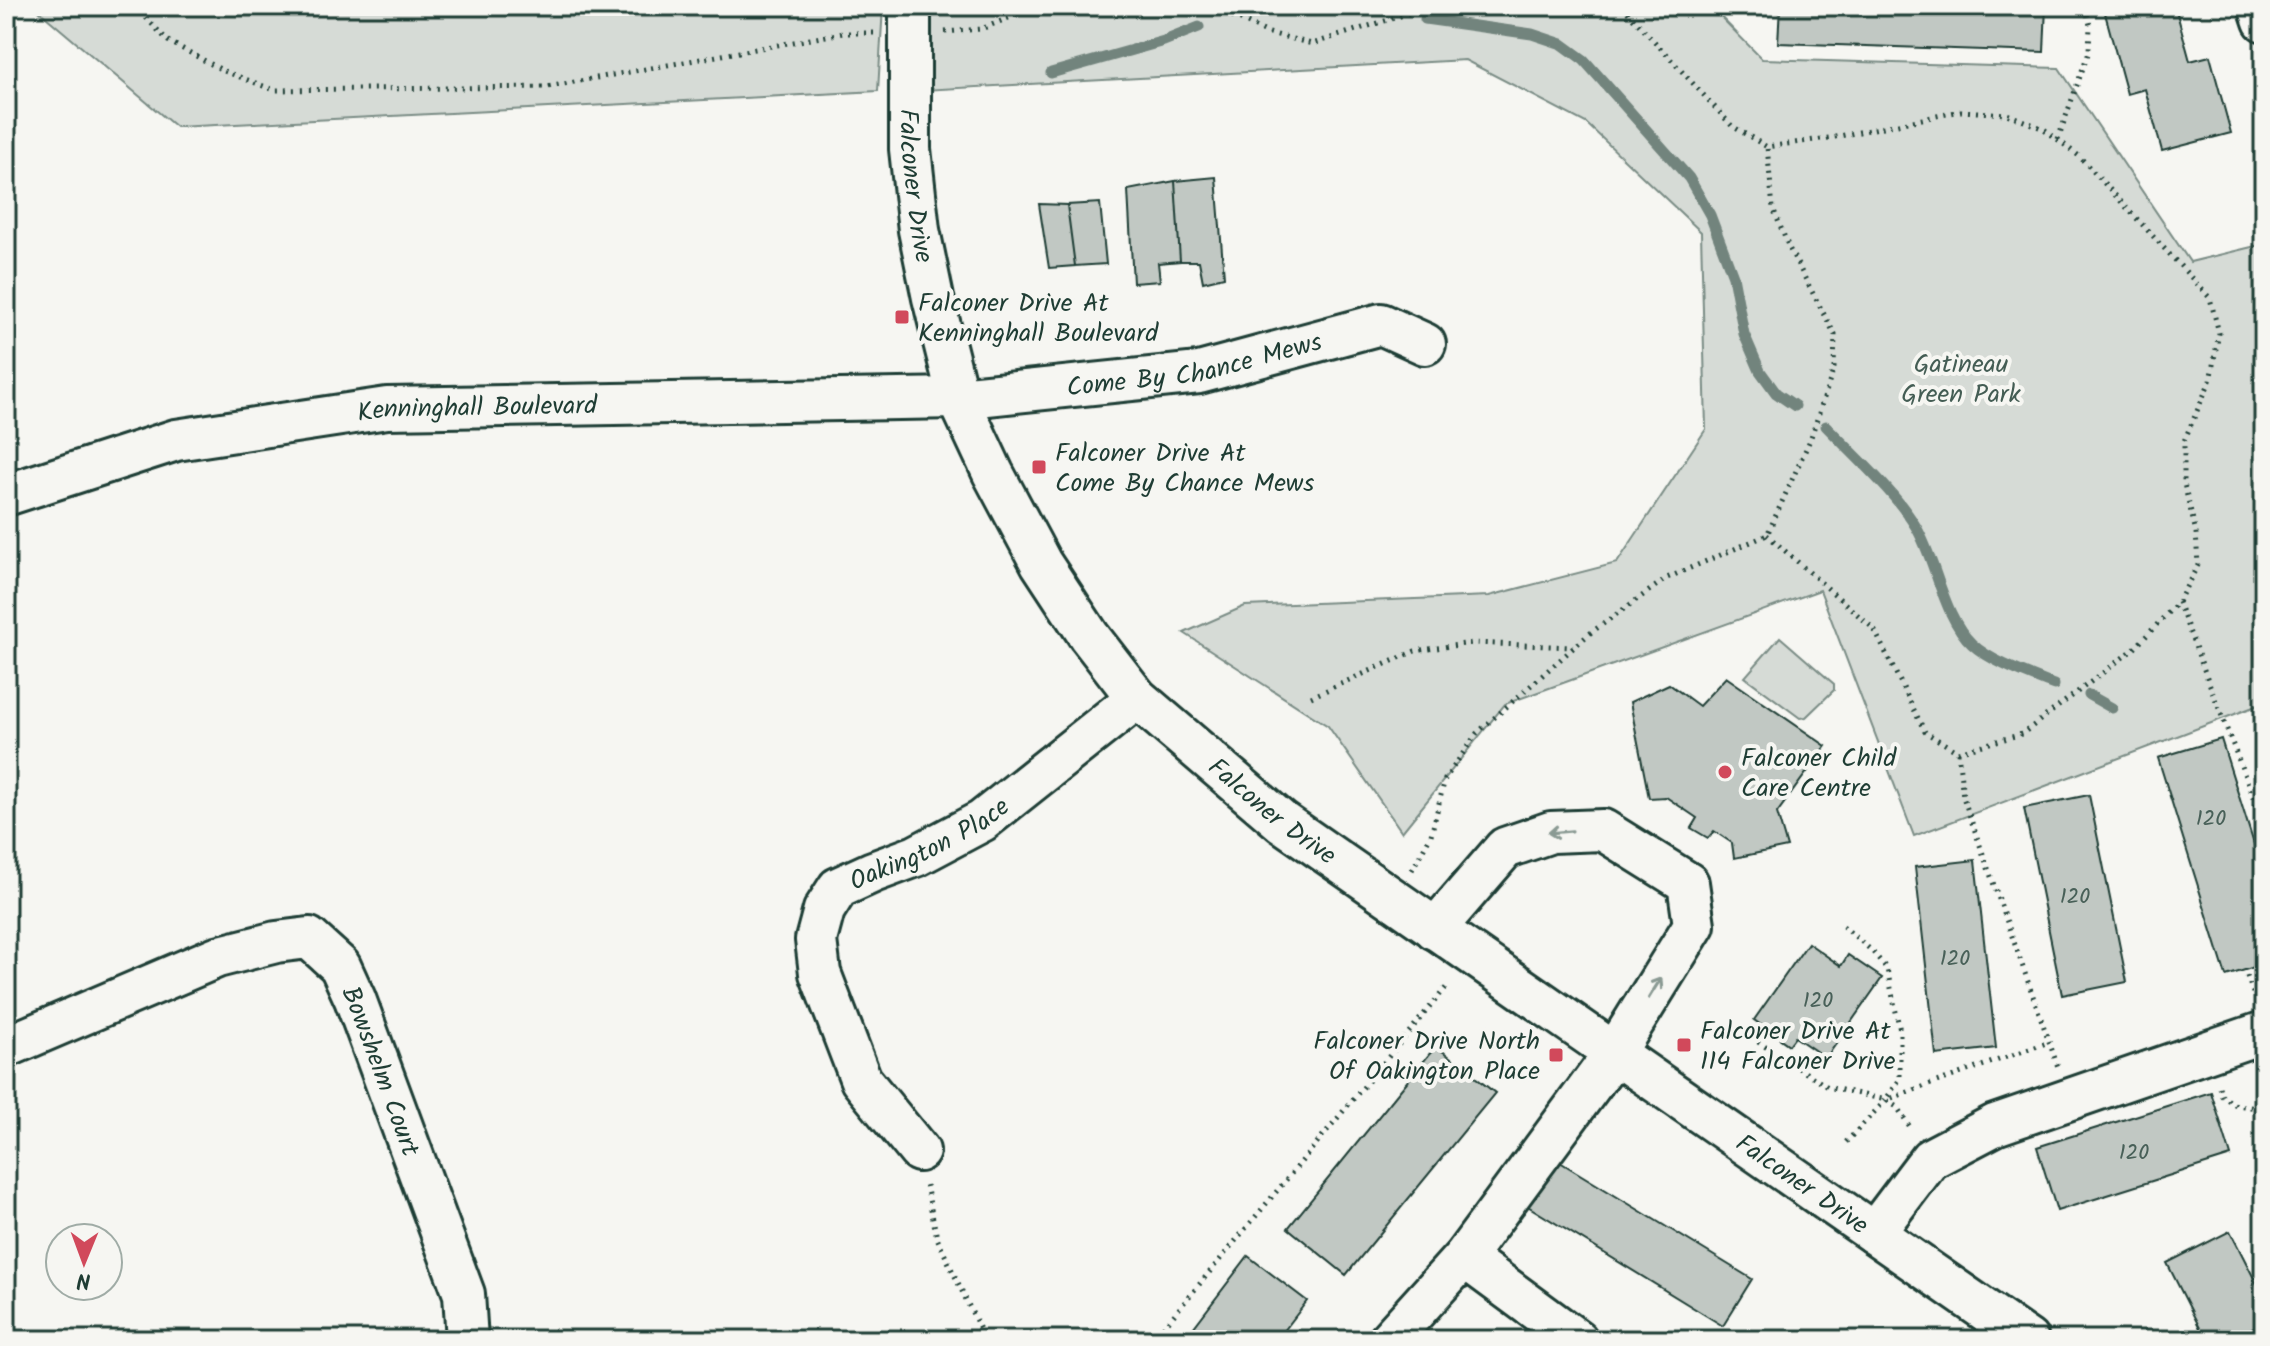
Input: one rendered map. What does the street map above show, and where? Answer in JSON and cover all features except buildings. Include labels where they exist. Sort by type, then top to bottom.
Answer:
[{"type":"street","points":[[2259,6],[2264,21]]},
{"type":"street","name":"Falconer Drive","points":[[910,20],[910,149],[919,230],[958,398],[993,473],[1041,563],[1089,636],[1137,698],[1282,822],[2028,1340]]},
{"type":"street","name":"Come By Chance Mews","points":[[958,398],[1199,373],[1381,324],[1425,344]]},
{"type":"street","name":"Kenninghall Boulevard","points":[[6,495],[176,440],[387,408],[958,398]]},
{"type":"street","name":"Oakington Place","points":[[919,1151],[861,1080],[820,973],[816,940],[824,910],[838,888],[916,856],[982,821],[1137,698]]},
{"type":"street","points":[[1389,1340],[1464,1257],[1517,1188],[1614,1054],[1694,925],[1688,883],[1603,830],[1551,832],[1505,848],[1435,929]]},
{"type":"street","name":"Bowshelm Court","points":[[6,1047],[217,957],[276,942],[309,938],[340,966],[355,999],[464,1294],[467,1340]]},
{"type":"street","points":[[1874,1233],[1930,1159],[1995,1125],[2264,1032]]},
{"type":"street","points":[[1464,1257],[1577,1340]]},
{"type":"path","points":[[135,6],[168,41],[224,71],[274,90],[547,87],[910,20],[981,29],[1039,6]]},
{"type":"path","points":[[1211,6],[1266,32],[1312,44],[1432,6]]},
{"type":"path","points":[[1622,6],[1732,126],[1767,147],[1835,137],[1961,111],[2007,114],[2044,129],[2079,156],[2210,298],[2219,333],[2210,381],[2184,441],[2184,484],[2196,532],[2198,565],[2178,602],[2134,649],[2022,734],[1958,752],[1925,732],[1874,629],[1767,535]]},
{"type":"path","points":[[2058,139],[2089,51],[2090,25],[2085,6]]},
{"type":"path","points":[[1395,900],[1431,835],[1445,779],[1477,733],[1589,634],[1667,578],[1767,535],[1815,425],[1834,368],[1835,335],[1789,248],[1773,208],[1767,147]]},
{"type":"path","points":[[2178,602],[2261,818],[2264,819]]},
{"type":"path","points":[[1311,697],[1415,651],[1472,643],[1574,647]]},
{"type":"path","points":[[1958,752],[1963,797],[2069,1099]]},
{"type":"path","points":[[1843,926],[1887,969],[1900,1031],[1900,1079],[1886,1100],[1846,1142]]},
{"type":"path","points":[[1153,1340],[1473,956]]},
{"type":"path","points":[[1758,1042],[1828,1087],[1886,1100],[1897,1107],[1930,1159]]},
{"type":"path","points":[[1886,1100],[2049,1042]]},
{"type":"path","points":[[2209,1051],[2222,1096],[2236,1105],[2264,1109]]},
{"type":"path","points":[[919,1151],[937,1238],[985,1340]]},
{"type":"green space","points":[[33,6],[883,6],[878,91],[176,127]]},
{"type":"green space","name":"Gatineau Green Park","points":[[921,6],[1710,6],[1762,59],[2059,68],[2190,262],[2264,244],[2264,703],[1914,836],[1820,590],[1505,704],[1402,832],[1328,726],[1184,633],[1245,606],[1489,596],[1617,563],[1706,429],[1701,232],[1586,123],[1465,60],[923,90]]},
{"type":"green space","points":[[1780,637],[1834,684],[1834,690],[1806,717],[1800,718],[1745,677]]},
{"type":"waterway","points":[[1425,19],[1532,34],[1562,44],[1584,60],[1689,178],[1710,215],[1733,276],[1744,334],[1760,371],[1776,393],[1795,406]]},
{"type":"waterway","points":[[1051,73],[1164,41],[1199,27]]},
{"type":"waterway","points":[[1826,426],[1908,514],[1923,540],[1947,604],[1962,633],[1980,651],[2054,685]]},
{"type":"waterway","points":[[2089,695],[2112,708]]},
{"type":"place","name":"Falconer Drive At Kenninghall Boulevard","points":[[902,317]]},
{"type":"place","name":"Falconer Drive At Come By Chance Mews","points":[[1039,467]]},
{"type":"place","name":"Falconer Child Care Centre","points":[[1725,772]]},
{"type":"place","name":"Falconer Drive At 114 Falconer Drive","points":[[1684,1045]]},
{"type":"place","name":"Falconer Drive North Of Oakington Place","points":[[1556,1055]]}]
